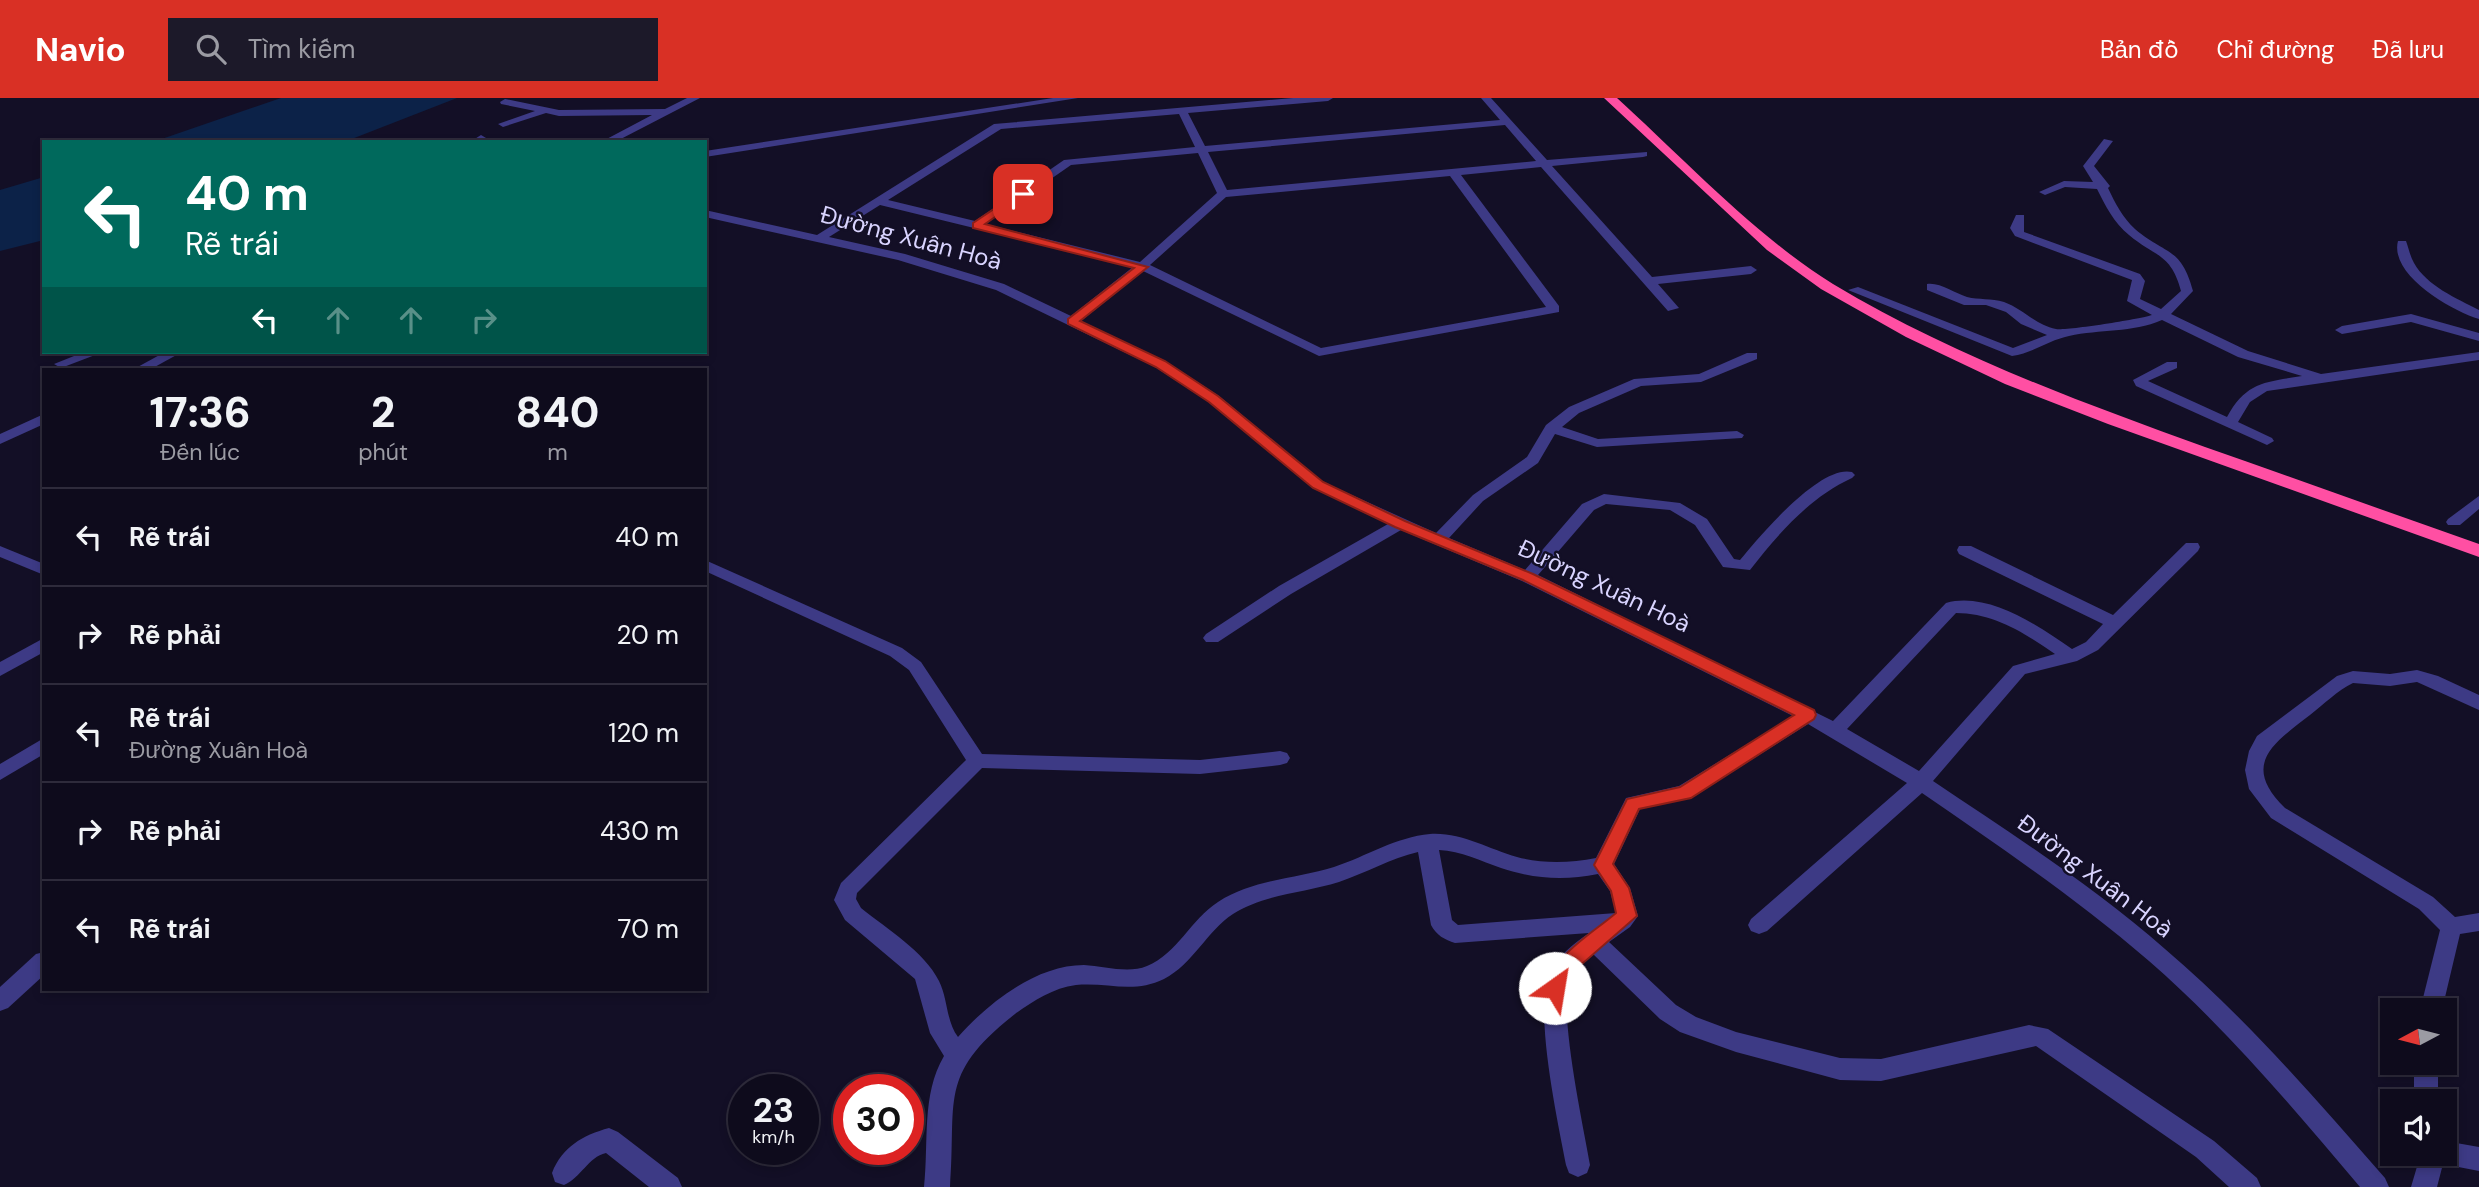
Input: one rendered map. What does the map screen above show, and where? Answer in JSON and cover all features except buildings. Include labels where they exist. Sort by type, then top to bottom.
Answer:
[{"type":"highway","points":[[1610,98],[1772,247],[1826,286],[1912,334],[2011,380],[2165,439],[2479,551]]},
{"type":"highway","points":[[1621,98],[1790,253],[1866,302],[1971,356],[2027,380],[2479,541]]},
{"type":"street","points":[[512,98],[505,102],[542,111]]},
{"type":"street","points":[[610,140],[695,98]]},
{"type":"street","points":[[707,154],[1073,98]]},
{"type":"street","points":[[816,240],[998,126],[1328,98]]},
{"type":"street","points":[[1486,98],[1673,307]]},
{"type":"street","points":[[503,124],[542,111],[583,108],[667,112]]},
{"type":"street","points":[[1182,110],[1223,194]]},
{"type":"street","points":[[977,225],[1068,162],[1508,122]]},
{"type":"street","points":[[1854,290],[2012,352],[2059,335],[2164,316],[2187,290],[2184,276],[2177,263],[2162,249],[2122,223],[2104,186],[2088,166],[2108,141]]},
{"type":"street","points":[[1072,322],[1142,267],[1223,194],[1643,154]]},
{"type":"street","points":[[878,201],[1142,267],[1319,352],[1554,309],[1453,172]]},
{"type":"street","points":[[2045,192],[2064,184],[2104,186]]},
{"type":"street","name":"Đường Xuân Hoà","points":[[707,213],[901,257],[1000,287],[1160,364],[1214,399],[1318,485],[1400,524],[1528,577],[1808,715],[1921,782],[2053,873],[2157,955],[2265,1058],[2376,1187]]},
{"type":"street","points":[[2020,217],[2016,228],[2019,234],[2136,277],[2139,281],[2133,301],[2243,355],[2321,377]]},
{"type":"street","points":[[2402,244],[2402,255],[2410,268],[2428,284],[2479,315]]},
{"type":"street","points":[[1649,281],[1751,270]]},
{"type":"street","points":[[1931,287],[1969,302],[1987,301],[2011,309],[2026,321],[2059,335]]},
{"type":"street","points":[[2342,330],[2411,318],[2479,337]]},
{"type":"street","points":[[61,364],[90,354]]},
{"type":"street","points":[[143,368],[171,354]]},
{"type":"street","points":[[1439,540],[1478,498],[1533,460],[1551,428],[1574,410],[1622,387],[1639,382],[1701,378],[1752,356]]},
{"type":"street","points":[[2231,424],[2244,399],[2253,390],[2321,377],[2479,356]]},
{"type":"street","points":[[2172,365],[2140,380],[2141,383],[2267,441]]},
{"type":"street","points":[[0,440],[42,419]]},
{"type":"street","points":[[1551,428],[1597,443],[1737,435]]},
{"type":"street","points":[[1528,577],[1588,507],[1604,499],[1674,506],[1701,522],[1729,563],[1744,566],[1760,544],[1812,498],[1837,478],[1847,475]]},
{"type":"street","points":[[2454,522],[2479,501]]},
{"type":"street","points":[[1212,638],[1285,590],[1400,524]]},
{"type":"street","points":[[1759,925],[1921,782],[2019,670],[2030,665],[2071,657],[2092,646],[2192,547]]},
{"type":"street","points":[[1965,550],[2115,623]]},
{"type":"street","points":[[0,551],[40,565]]},
{"type":"street","points":[[707,566],[896,652],[915,666],[977,761]]},
{"type":"street","points":[[1834,731],[1952,607],[1984,610],[2033,632],[2071,657]]},
{"type":"street","points":[[0,670],[42,645]]},
{"type":"street","points":[[2451,927],[2426,903],[2278,813],[2263,800],[2257,788],[2256,752],[2273,733],[2343,680],[2353,677],[2390,680],[2417,676],[2432,680],[2479,704]]},
{"type":"street","points":[[1603,865],[1633,803],[1684,793],[1808,715]]},
{"type":"street","points":[[0,773],[42,745]]},
{"type":"street","points":[[957,1055],[941,1033],[931,988],[923,972],[853,914],[845,900],[848,890],[977,761],[1200,767],[1280,758]]},
{"type":"street","points":[[937,1187],[941,1088],[957,1055],[974,1036],[1011,1005],[1045,982],[1077,975],[1138,978],[1155,974],[1223,909],[1245,899],[1339,874],[1383,855],[1427,843],[1464,846],[1529,869],[1603,865]]},
{"type":"street","points":[[1427,843],[1441,925],[1446,931],[1455,934],[1622,920]]},
{"type":"street","points":[[1578,1165],[1560,1055],[1555,988],[1559,976],[1568,964],[1622,920],[1627,911],[1620,888],[1603,865]]},
{"type":"street","points":[[2451,927],[2479,922]]},
{"type":"street","points":[[2434,998],[2451,927]]},
{"type":"street","points":[[1595,942],[1668,1012],[1688,1025],[1736,1042],[1840,1069],[1881,1070],[2029,1035],[2039,1036],[2205,1149],[2248,1187]]},
{"type":"street","points":[[0,1001],[42,963]]},
{"type":"street","points":[[564,1173],[590,1145],[609,1140],[668,1187]]},
{"type":"street","points":[[2457,1155],[2479,1159]]},
{"type":"street","points":[[2424,1187],[2430,1166]]},
{"type":"water","points":[[281,98],[457,98],[349,140],[159,140]]},
{"type":"water","points":[[42,178],[42,240],[0,251],[0,190]]},
{"type":"route","points":[[1023,194],[977,225],[1142,267],[1072,322],[1160,364],[1214,399],[1318,485],[1400,524],[1528,577],[1769,693],[1808,715],[1684,793],[1633,803],[1603,865],[1620,888],[1627,916],[1568,964],[1559,976],[1555,988]]}]
